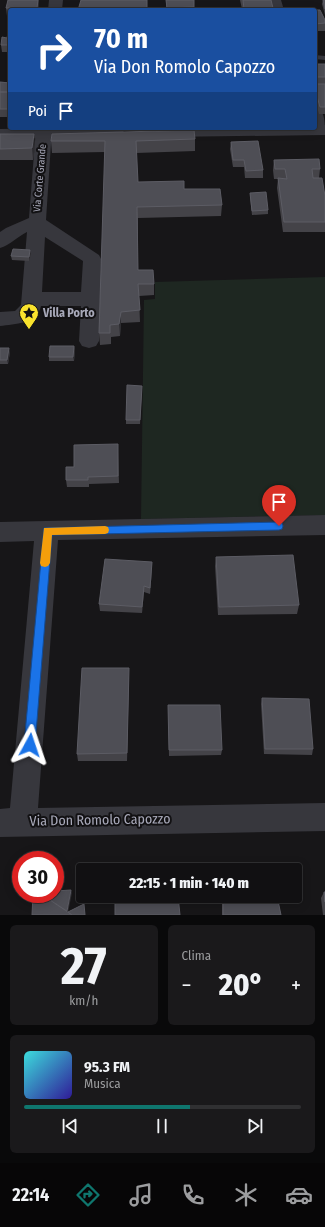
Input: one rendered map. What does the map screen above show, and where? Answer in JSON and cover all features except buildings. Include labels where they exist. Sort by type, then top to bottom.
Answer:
[{"type":"street","points":[[0,134],[44,131],[138,132],[323,130],[317,117]]},
{"type":"street","name":"Via Corte Grande","points":[[0,319],[20,317],[31,308],[36,222],[44,131]]},
{"type":"street","name":"Via Corte Grande","points":[[0,242],[12,232],[36,222]]},
{"type":"street","name":"Via Corte Grande","points":[[36,222],[92,259],[89,341]]},
{"type":"street","points":[[32,299],[91,299]]},
{"type":"street","points":[[0,532],[325,525]]},
{"type":"street","name":"Via Don Romolo Capozzo","points":[[48,531],[12,822],[325,817]]},
{"type":"shaded area","points":[[325,277],[325,515],[141,519],[144,300],[155,299],[155,282]]},
{"type":"slow traffic","points":[[45,563],[48,531],[105,530]]},
{"type":"place","name":"Villa Porto","points":[[29,330]]},
{"type":"route","points":[[30,745],[48,531],[279,526]]}]
